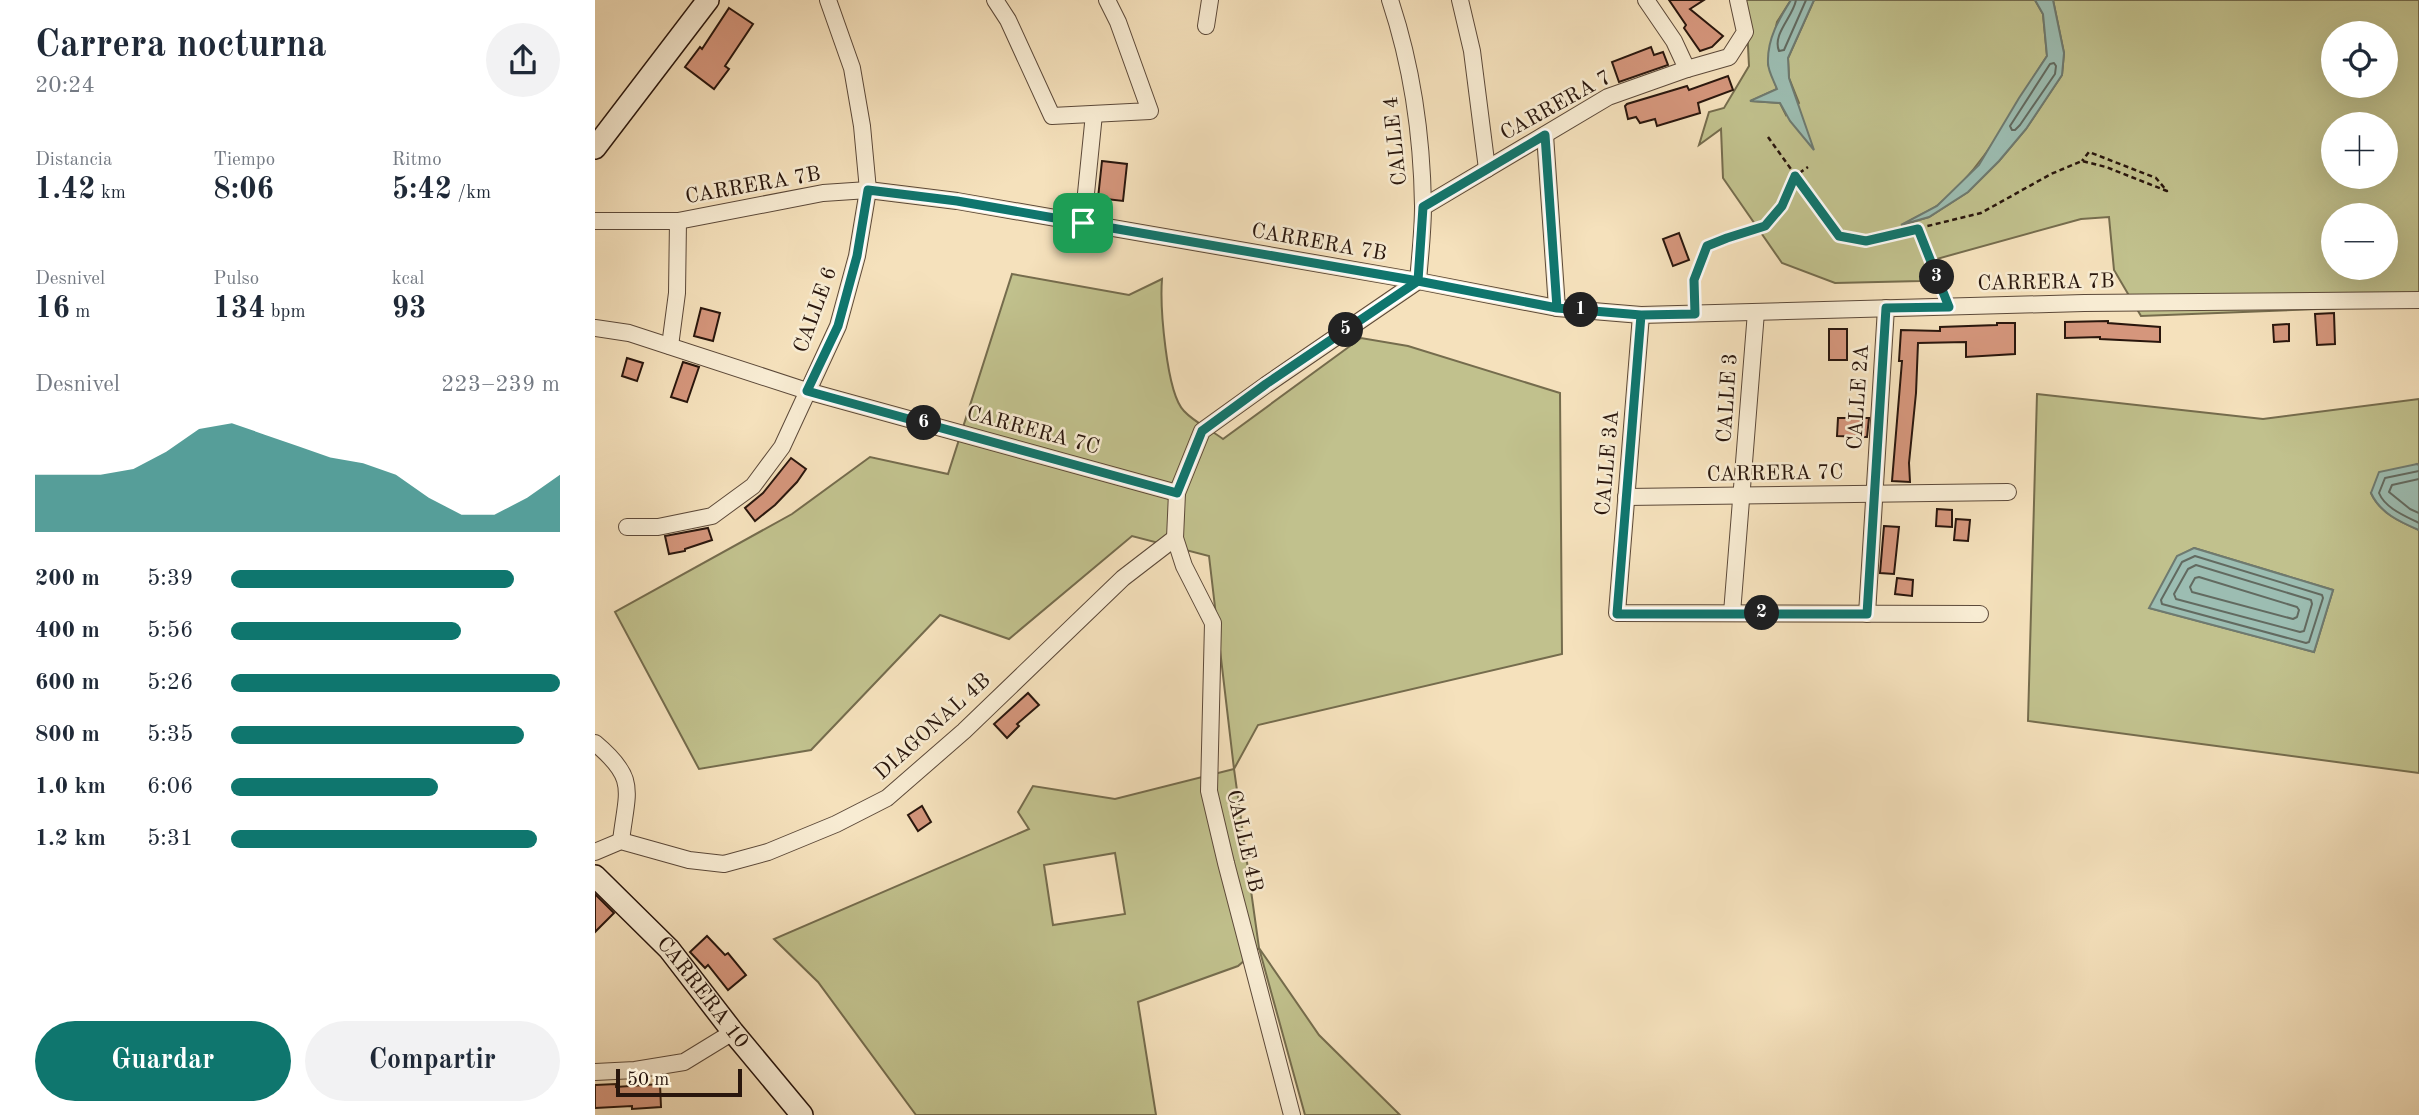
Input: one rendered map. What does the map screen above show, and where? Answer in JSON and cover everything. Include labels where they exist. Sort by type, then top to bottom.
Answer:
[{"type":"street","points":[[595,148],[708,0]]},
{"type":"street","name":"CALLE 6","points":[[627,527],[658,527],[712,516],[753,486],[782,447],[838,326],[857,256],[868,190],[862,126],[852,68],[828,0]]},
{"type":"street","points":[[995,0],[1008,20],[1052,116],[1150,111],[1118,22],[1107,0]]},
{"type":"street","points":[[1206,26],[1210,0]]},
{"type":"street","name":"CALLE 4","points":[[1390,0],[1400,29],[1417,118],[1423,207],[1418,281]]},
{"type":"street","points":[[1460,0],[1472,51],[1487,169]]},
{"type":"street","points":[[1646,0],[1674,41],[1687,69]]},
{"type":"street","name":"CARRERA 7","points":[[1423,207],[1608,97],[1729,57],[1745,32],[1738,0]]},
{"type":"street","points":[[1083,223],[1094,114]]},
{"type":"street","points":[[1545,135],[1557,308]]},
{"type":"street","name":"CARRERA 7B","points":[[595,221],[678,221],[823,193],[868,190],[957,201],[1418,281],[1557,308],[1641,315],[2084,303],[2419,300]]},
{"type":"street","points":[[670,346],[677,293],[678,221]]},
{"type":"street","name":"CALLE 4B","points":[[1292,1115],[1209,791],[1213,623],[1184,566],[1175,538],[1177,493],[1202,431],[1418,281]]},
{"type":"street","name":"CALLE 2A","points":[[1867,614],[1886,308]]},
{"type":"street","name":"CALLE 3","points":[[1733,613],[1756,312]]},
{"type":"street","name":"CALLE 3A","points":[[1641,315],[1617,614],[1733,613]]},
{"type":"street","name":"CARRERA 7C","points":[[595,328],[629,333],[807,391],[1177,493]]},
{"type":"street","name":"CARRERA 7C","points":[[1626,497],[2008,492]]},
{"type":"street","name":"DIAGONAL 4B","points":[[621,841],[689,860],[724,864],[768,852],[836,824],[887,798],[964,731],[1123,578],[1175,538]]},
{"type":"street","points":[[1733,613],[1980,614]]},
{"type":"street","points":[[595,743],[615,760],[628,783],[621,841],[595,852]]},
{"type":"street","name":"CARRERA 10","points":[[595,876],[669,949],[733,1032],[803,1115]]},
{"type":"street","points":[[595,1072],[635,1070],[684,1062],[733,1032]]},
{"type":"path","points":[[1768,138],[1839,236],[1866,241],[1981,214],[2051,174],[2082,161],[2089,152],[2156,178],[2167,191],[2106,167],[2082,161]]},
{"type":"path","points":[[1695,314],[1694,280],[1707,246],[1765,226],[1782,206],[1795,176],[1808,167]]},
{"type":"path","points":[[1918,229],[1949,307]]},
{"type":"green space","points":[[1740,0],[1791,0],[1777,22],[1768,64],[1777,89],[1751,101],[1780,103],[1786,115],[1799,103],[1789,78],[1788,58],[1814,0],[2035,0],[2043,14],[2047,56],[1998,135],[1971,172],[1938,205],[1905,224],[1929,217],[1968,192],[2026,129],[2062,75],[2064,53],[2053,0],[2419,0],[2419,305],[2141,316],[2114,270],[2109,217],[2081,219],[1933,260],[1921,281],[1835,283],[1782,263],[1723,178],[1721,129],[1699,145],[1709,112],[1724,108],[1749,66],[1746,7]]},
{"type":"green space","points":[[1012,274],[1129,295],[1162,279],[1165,348],[1178,401],[1188,415],[1223,439],[1361,338],[1408,346],[1560,393],[1562,654],[1258,725],[1234,769],[1209,556],[1132,536],[1009,639],[940,615],[811,750],[699,769],[615,612],[792,514],[870,457],[948,474]]},
{"type":"green space","points":[[2037,394],[2263,419],[2419,399],[2419,465],[2371,493],[2385,511],[2419,530],[2419,773],[2028,721]],"holes":[[[2194,548],[2333,590],[2314,652],[2150,608],[2177,557]]]},
{"type":"green space","points":[[1234,769],[1259,948],[1238,966],[1138,1002],[1156,1115],[916,1115],[818,982],[774,939],[1029,829],[1018,812],[1033,786],[1115,799]],"holes":[[[1115,853],[1125,914],[1053,925],[1044,865]]]},
{"type":"green space","points":[[1259,948],[1319,1035],[1400,1115],[1305,1115]]},
{"type":"water","points":[[1791,0],[1814,0],[1788,58],[1789,78],[1814,150],[1790,121],[1780,103],[1750,101],[1777,89],[1768,66],[1769,46],[1778,22]]},
{"type":"water","points":[[2035,0],[2053,0],[2064,53],[2062,75],[2026,129],[1968,192],[1929,217],[1901,225],[1937,206],[1979,165],[2047,56],[2043,14]]},
{"type":"water","points":[[2417,464],[2419,530],[2385,511],[2371,493],[2379,472]]},
{"type":"water","points":[[2194,548],[2333,590],[2314,652],[2149,608],[2177,556]]},
{"type":"building","points":[[1669,0],[1704,0],[1690,9],[1723,36],[1712,47],[1700,51]]},
{"type":"building","points":[[729,8],[753,24],[725,66],[729,69],[714,89],[685,67],[700,47],[702,49]]},
{"type":"building","points":[[1651,47],[1654,55],[1663,52],[1668,65],[1619,82],[1612,62]]},
{"type":"building","points":[[1728,76],[1733,90],[1698,103],[1700,113],[1657,126],[1655,119],[1640,123],[1636,117],[1628,119],[1625,106],[1627,104],[1687,86],[1689,90]]},
{"type":"building","points":[[1102,161],[1127,164],[1123,201],[1098,198]]},
{"type":"building","points":[[1679,233],[1689,260],[1673,266],[1663,239]]},
{"type":"building","points":[[701,308],[720,313],[713,341],[694,336]]},
{"type":"building","points":[[2334,313],[2335,344],[2317,345],[2315,314]]},
{"type":"building","points":[[2108,321],[2160,327],[2160,342],[2100,337],[2065,338],[2065,322]]},
{"type":"building","points":[[2015,323],[2015,354],[1966,357],[1966,342],[1918,343],[1910,482],[1892,481],[1902,361],[1899,361],[1901,330],[1940,331],[1940,327]]},
{"type":"building","points":[[2289,324],[2289,341],[2274,342],[2273,325]]},
{"type":"building","points":[[1829,329],[1847,329],[1847,360],[1829,360]]},
{"type":"building","points":[[627,358],[643,363],[637,381],[622,376]]},
{"type":"building","points":[[683,362],[699,367],[687,402],[671,397]]},
{"type":"building","points":[[1838,418],[1869,418],[1867,437],[1837,436]]},
{"type":"building","points":[[791,458],[806,469],[775,505],[755,521],[745,508],[763,493]]},
{"type":"building","points":[[1937,509],[1952,510],[1952,527],[1936,526]]},
{"type":"building","points":[[1956,519],[1970,520],[1968,541],[1954,540]]},
{"type":"building","points":[[1884,526],[1899,527],[1894,574],[1880,573]]},
{"type":"building","points":[[708,528],[712,540],[685,551],[669,554],[665,536]]},
{"type":"building","points":[[1897,578],[1913,580],[1912,596],[1895,594]]},
{"type":"building","points":[[1028,693],[1039,705],[1017,724],[1019,726],[1007,738],[994,724]]},
{"type":"building","points":[[922,806],[931,822],[918,831],[908,815]]},
{"type":"building","points":[[595,894],[614,913],[595,932]]},
{"type":"building","points":[[707,936],[725,955],[728,953],[746,975],[728,990],[708,965],[705,968],[690,952]]},
{"type":"building","points":[[616,1084],[616,1087],[660,1084],[661,1107],[595,1108],[595,1085]]},
{"type":"route","points":[[1083,223],[957,201],[868,190],[857,256],[838,326],[807,391],[1177,493],[1202,431],[1418,281],[1423,207],[1545,135],[1557,308],[1641,315],[1695,314],[1694,280],[1707,246],[1765,226],[1782,206],[1795,176],[1839,236],[1866,241],[1918,229],[1949,307],[1886,308],[1867,614],[1617,614],[1641,315],[1557,308],[1418,281],[1083,223]]}]
